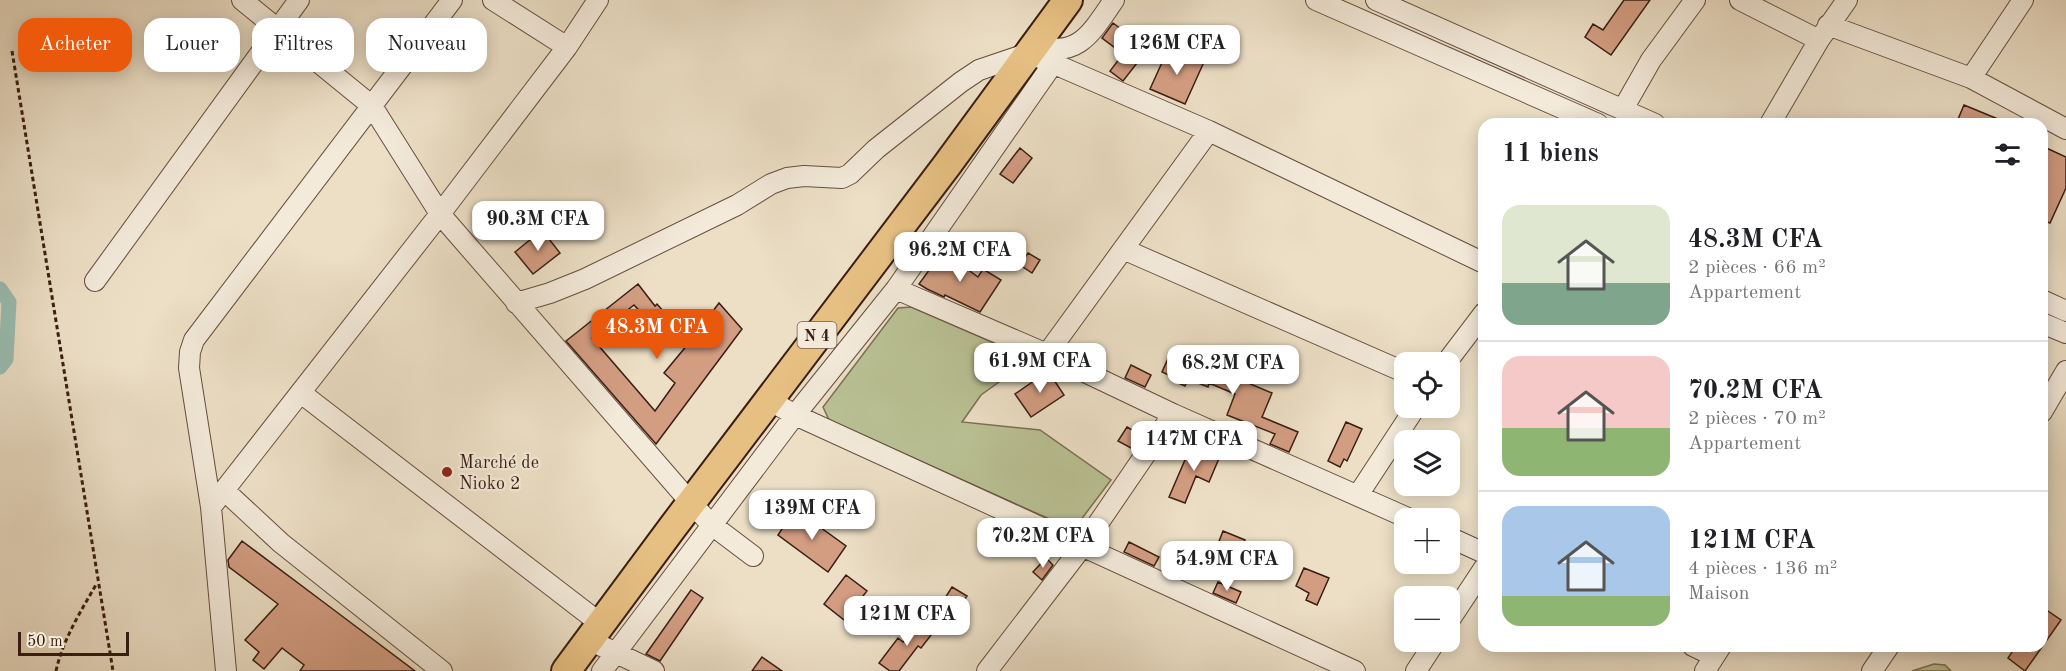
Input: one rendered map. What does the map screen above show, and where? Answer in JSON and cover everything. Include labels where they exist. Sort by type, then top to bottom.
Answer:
[{"type":"highway","name":"N 4","points":[[566,671],[769,400],[1039,54],[1068,0]]},
{"type":"street","points":[[242,0],[264,18]]},
{"type":"street","points":[[285,18],[299,0]]},
{"type":"street","points":[[226,671],[211,507],[190,384],[190,352],[194,340],[452,0]]},
{"type":"street","points":[[493,0],[567,46]]},
{"type":"street","points":[[211,507],[440,214],[567,46],[598,0]]},
{"type":"street","points":[[516,303],[585,279],[737,205],[771,184],[787,178],[804,176],[842,178],[850,174],[876,149],[979,70],[1078,43],[1091,32],[1114,0]]},
{"type":"street","points":[[1316,0],[1584,118]]},
{"type":"street","points":[[1376,0],[1642,118]]},
{"type":"street","points":[[1623,109],[1651,60],[1695,0]]},
{"type":"street","points":[[1740,0],[1824,33],[1971,78],[2046,118]]},
{"type":"street","points":[[1774,118],[1824,33],[1847,0]]},
{"type":"street","points":[[1971,78],[2023,0]]},
{"type":"street","points":[[1039,54],[1209,131],[1478,260]]},
{"type":"street","points":[[603,671],[795,415],[896,290],[1039,54]]},
{"type":"street","points":[[95,281],[252,63]]},
{"type":"street","points":[[331,72],[372,106],[440,214],[516,303],[691,503],[712,525],[753,556]]},
{"type":"street","points":[[2048,119],[2066,129]]},
{"type":"street","points":[[1047,354],[1209,131]]},
{"type":"street","points":[[1123,249],[1394,368]]},
{"type":"street","points":[[896,290],[1047,354],[1173,414],[1394,512]]},
{"type":"street","points":[[2048,303],[2066,311]]},
{"type":"street","points":[[1454,352],[1478,321]]},
{"type":"street","points":[[2048,325],[2066,333]]},
{"type":"street","points":[[2048,402],[2066,372]]},
{"type":"street","points":[[301,393],[595,632],[616,654],[654,671]]},
{"type":"street","points":[[769,400],[795,415],[1355,671]]},
{"type":"street","points":[[987,671],[1082,547],[1173,414]]},
{"type":"street","points":[[1358,495],[1408,418]]},
{"type":"street","points":[[225,492],[281,543],[442,671]]},
{"type":"street","points":[[1460,542],[1478,550]]},
{"type":"street","points":[[1460,604],[1478,577]]},
{"type":"street","points":[[1416,671],[1428,652]]},
{"type":"street","points":[[1872,671],[1885,652]]},
{"type":"path","points":[[12,51],[112,671]]},
{"type":"path","points":[[56,671],[59,656],[74,623],[98,582]]},
{"type":"green space","points":[[911,307],[1031,359],[981,395],[962,422],[1040,430],[1111,480],[1080,521],[1065,526],[829,420],[823,407],[898,308]]},
{"type":"green space","points":[[1934,664],[1945,665],[1951,671],[1912,671]]},
{"type":"building","points":[[1624,0],[1650,0],[1611,55],[1585,37],[1593,24],[1603,30]]},
{"type":"building","points":[[1113,23],[1148,49],[1123,81],[1110,71],[1123,54],[1102,38]]},
{"type":"building","points":[[1169,47],[1204,62],[1185,104],[1150,89]]},
{"type":"building","points":[[1964,105],[1995,118],[1959,118]]},
{"type":"building","points":[[1020,148],[1032,158],[1013,183],[1000,174]]},
{"type":"building","points":[[2048,149],[2066,157],[2066,188],[2050,223],[2048,222]]},
{"type":"building","points":[[542,230],[560,253],[533,274],[515,252]]},
{"type":"building","points":[[943,251],[978,277],[983,269],[1001,280],[980,312],[919,284]]},
{"type":"building","points":[[1028,253],[1040,260],[1032,273],[1020,265]]},
{"type":"building","points":[[638,284],[655,306],[657,304],[677,327],[665,338],[634,305],[592,338],[655,411],[675,383],[664,373],[708,320],[719,303],[742,329],[656,444],[566,341]]},
{"type":"building","points":[[1171,352],[1229,373],[1229,375],[1272,393],[1262,417],[1298,432],[1289,452],[1270,444],[1275,434],[1227,415],[1235,394],[1209,383],[1208,387],[1188,379],[1185,386],[1162,372]]},
{"type":"building","points":[[1131,365],[1151,375],[1145,387],[1125,378]]},
{"type":"building","points":[[1048,371],[1064,395],[1031,417],[1015,394]]},
{"type":"building","points":[[1346,422],[1362,429],[1347,461],[1344,459],[1340,467],[1328,461]]},
{"type":"building","points":[[1127,427],[1139,434],[1131,448],[1118,441]]},
{"type":"building","points":[[1191,446],[1220,456],[1209,482],[1196,476],[1185,503],[1169,497]]},
{"type":"building","points":[[795,509],[846,546],[828,572],[778,535]]},
{"type":"building","points":[[1223,531],[1245,540],[1235,563],[1214,554]]},
{"type":"building","points":[[242,541],[415,671],[300,671],[304,665],[282,648],[264,669],[253,660],[259,652],[245,640],[278,604],[229,567],[228,560]]},
{"type":"building","points":[[1129,542],[1159,557],[1154,566],[1124,552]]},
{"type":"building","points":[[1046,558],[1053,565],[1042,580],[1033,572]]},
{"type":"building","points":[[1304,568],[1329,578],[1317,605],[1306,600],[1309,593],[1296,586]]},
{"type":"building","points":[[846,575],[867,591],[844,620],[824,604]]},
{"type":"building","points":[[1218,582],[1241,592],[1236,603],[1213,593]]},
{"type":"building","points":[[952,587],[967,596],[954,616],[940,606]]},
{"type":"building","points":[[691,590],[703,598],[660,661],[646,654]]},
{"type":"building","points":[[2048,611],[2061,620],[2048,638]]},
{"type":"building","points":[[920,619],[935,630],[921,648],[918,646],[899,671],[890,671],[879,663],[898,638],[903,642]]},
{"type":"building","points":[[2012,652],[2038,652],[2025,671],[2008,658]]},
{"type":"building","points":[[762,657],[782,671],[752,671]]},
{"type":"waterway","points":[[0,289],[9,302],[6,359],[0,367]]},
{"type":"place","name":"Marché de Nioko 2","points":[[447,472]]}]
